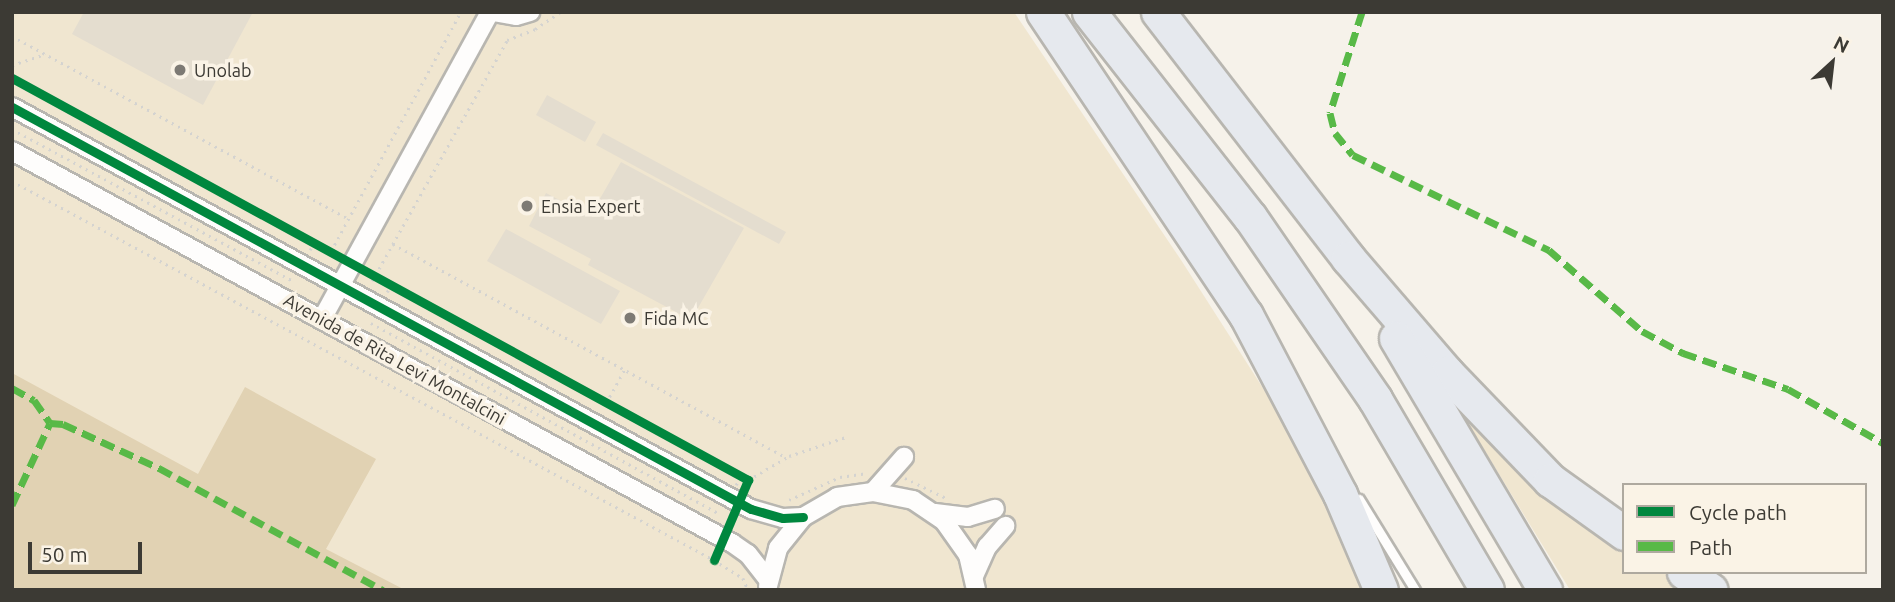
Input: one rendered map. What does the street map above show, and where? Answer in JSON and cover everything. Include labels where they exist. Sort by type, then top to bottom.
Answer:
[{"type":"highway","points":[[1043,12],[1246,315],[1340,494],[1381,590]]},
{"type":"highway","points":[[1089,12],[1250,216],[1375,399],[1487,590]]},
{"type":"highway","points":[[1158,12],[1348,258],[1508,439],[1550,480],[1622,532]]},
{"type":"highway","points":[[1348,258],[1545,590]]},
{"type":"highway","points":[[1687,574],[1711,590]]},
{"type":"street","points":[[322,319],[491,12],[507,16],[530,12]]},
{"type":"street","points":[[12,107],[734,500],[783,518],[803,517]]},
{"type":"street","name":"Avenida de Rita Levi Montalcini","points":[[12,151],[716,535],[748,554],[768,585]]},
{"type":"street","points":[[873,492],[904,457]]},
{"type":"street","points":[[768,585],[778,548],[803,517],[837,497],[873,492],[913,500],[935,513],[961,541],[977,585]]},
{"type":"street","points":[[935,513],[968,517],[995,509]]},
{"type":"street","points":[[977,585],[987,547],[1005,526]]},
{"type":"lane","points":[[1246,315],[1345,477]]},
{"type":"lane","points":[[1352,489],[1415,590]]},
{"type":"path","points":[[331,251],[461,12]]},
{"type":"path","points":[[374,278],[507,40],[536,29],[560,12]]},
{"type":"path","points":[[12,36],[349,219]]},
{"type":"path","points":[[12,65],[45,54]]},
{"type":"path","points":[[12,129],[293,281]]},
{"type":"path","points":[[12,181],[714,560],[743,579],[748,590]]},
{"type":"path","points":[[302,236],[374,278],[404,292]]},
{"type":"path","points":[[272,321],[314,242]]},
{"type":"path","points":[[393,244],[786,457]]},
{"type":"path","points":[[349,363],[391,285]]},
{"type":"path","points":[[371,323],[720,514]]},
{"type":"path","points":[[606,402],[625,369]]},
{"type":"path","points":[[595,396],[623,412]]},
{"type":"path","points":[[714,560],[720,514],[734,500],[745,478],[786,457],[846,437]]},
{"type":"path","points":[[729,469],[745,478]]},
{"type":"path","points":[[785,501],[840,477],[859,472],[913,479],[952,500]]},
{"type":"path","points":[[699,552],[716,535]]},
{"type":"shaded area","points":[[12,12],[1014,12],[1181,260],[1392,590],[12,590]]},
{"type":"shaded area","points":[[12,373],[198,474],[245,387],[376,459],[326,549],[405,590],[12,590]]},
{"type":"shaded area","points":[[1464,417],[1622,539],[1622,574],[1667,574],[1687,590],[1570,590]]},
{"type":"building","name":"Unolab","points":[[84,12],[253,12],[203,105],[72,34]]},
{"type":"building","points":[[547,95],[596,122],[585,142],[536,115]]},
{"type":"building","points":[[603,133],[786,232],[779,244],[596,145]]},
{"type":"building","points":[[621,162],[744,228],[691,320],[588,265],[591,259],[529,226],[546,193],[590,216]]},
{"type":"building","points":[[506,229],[620,291],[601,324],[487,261]]},
{"type":"marked path","points":[[1362,12],[1330,113],[1335,133],[1353,155],[1549,250],[1642,331],[1683,353],[1788,389],[1883,443]]},
{"type":"marked path","points":[[12,388],[34,400],[50,423]]},
{"type":"marked path","points":[[12,505],[50,423],[63,424],[159,468],[383,590]]},
{"type":"cycle path","points":[[12,78],[748,480],[714,560]]},
{"type":"cycle path","points":[[12,107],[751,509],[783,518],[803,517]]},
{"type":"place","name":"Unolab","points":[[180,70]]},
{"type":"place","name":"Ensia Expert","points":[[527,206]]},
{"type":"place","name":"Fida MC","points":[[630,318]]}]
